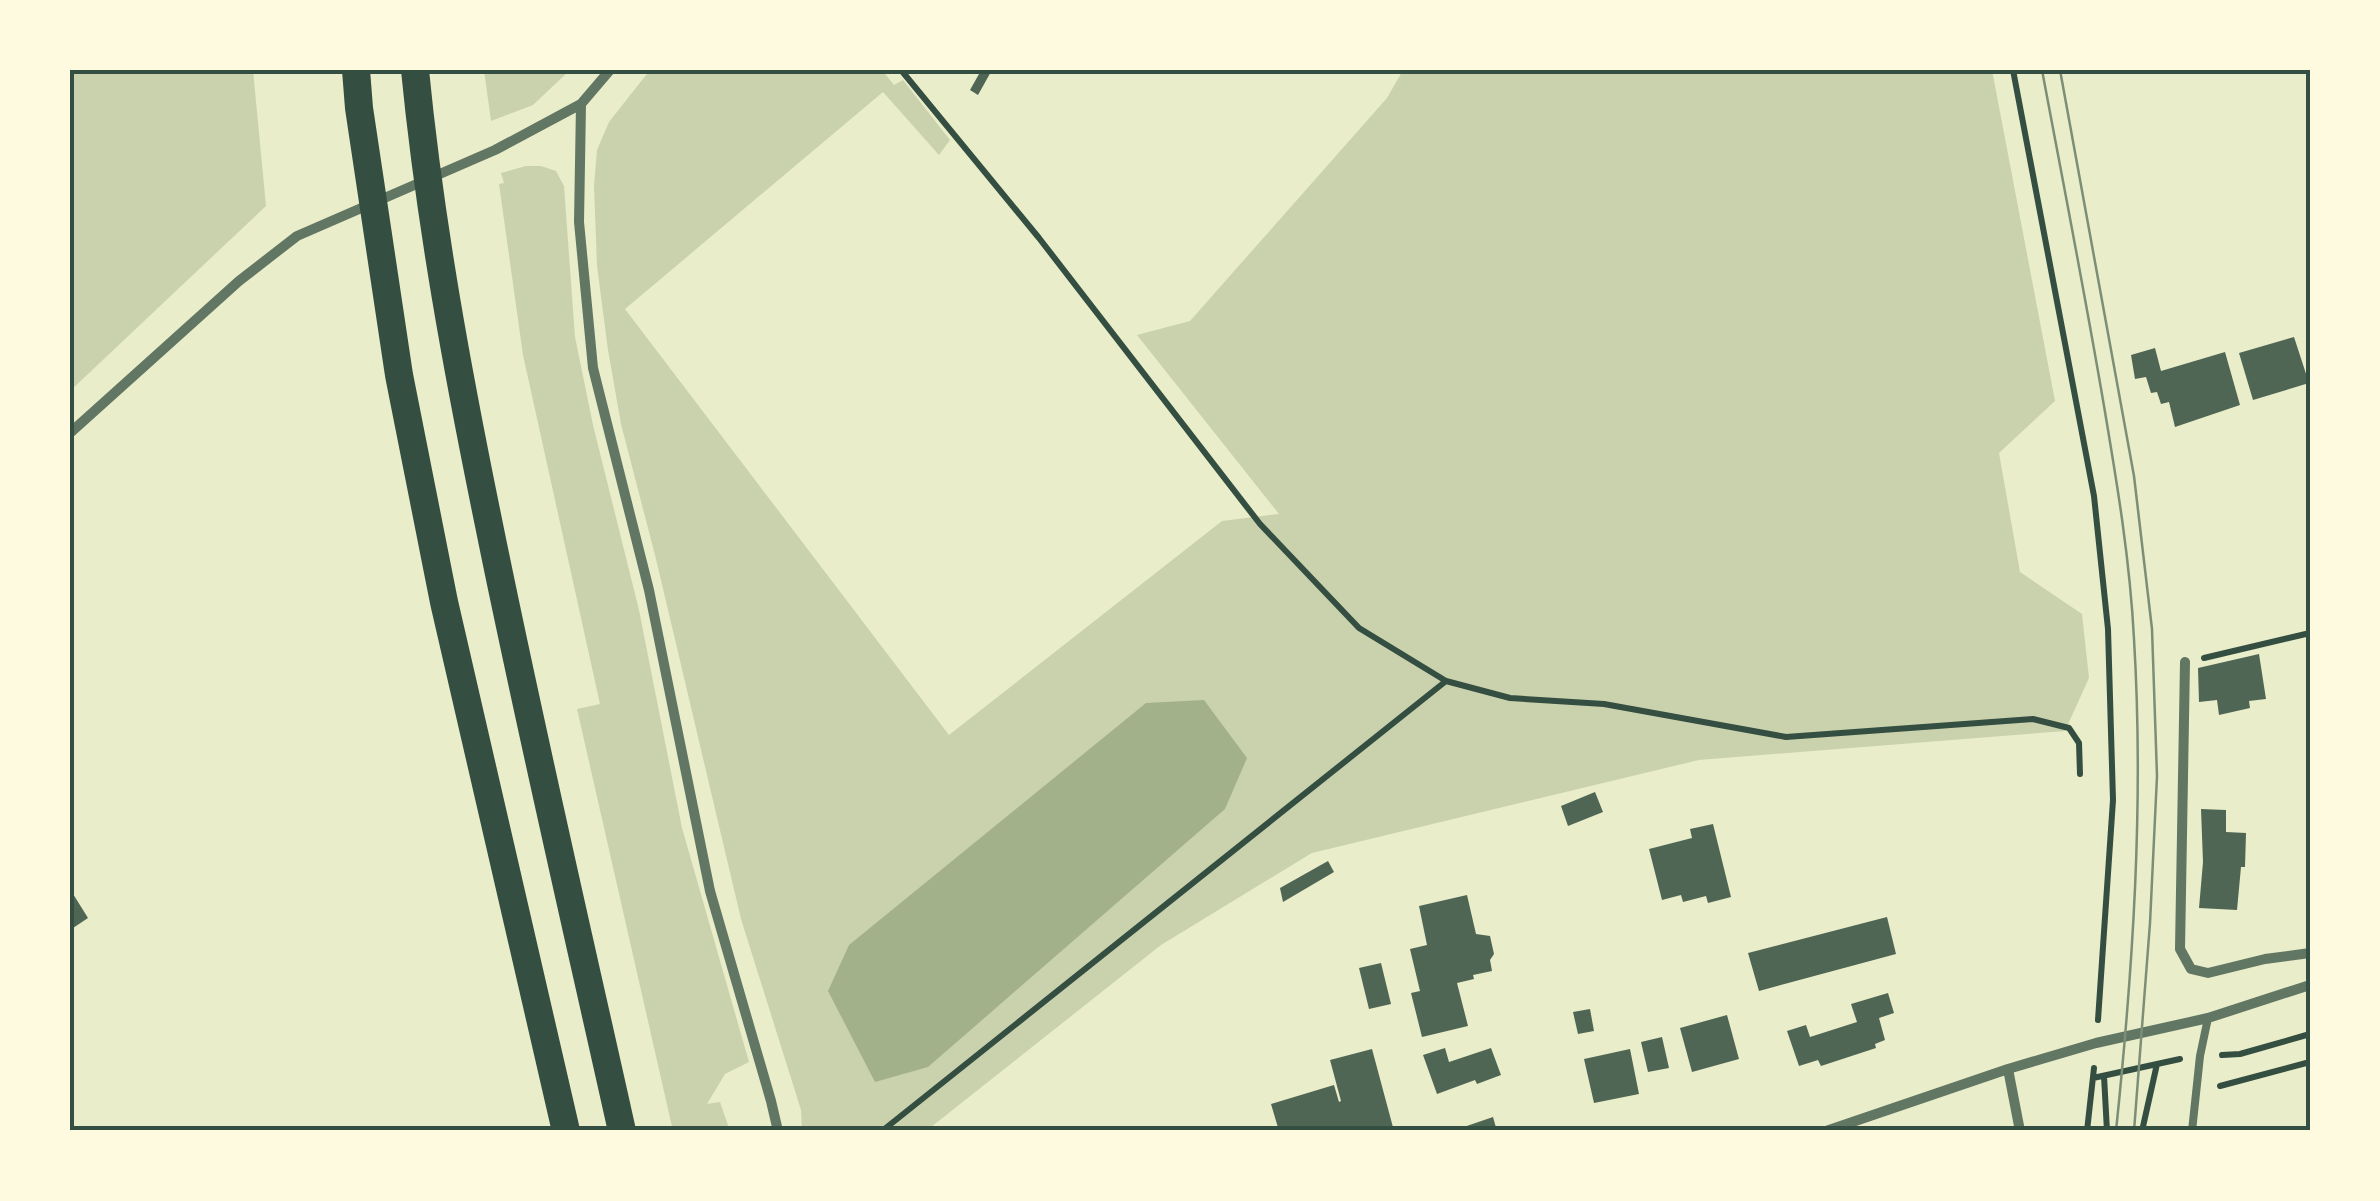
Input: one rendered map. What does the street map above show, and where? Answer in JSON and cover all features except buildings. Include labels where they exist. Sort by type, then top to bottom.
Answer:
[{"type":"highway","points":[[356,70],[358,108],[399,375],[444,602],[566,1131]]},
{"type":"highway","points":[[415,70],[458,375],[510,630],[622,1131]]},
{"type":"street","points":[[70,433],[238,280],[297,236],[496,150],[581,104],[610,70]]},
{"type":"street","points":[[581,104],[579,222],[593,368],[648,590],[710,892],[778,1131]]},
{"type":"street","points":[[2185,662],[2180,949],[2191,968],[2208,973],[2310,952]]},
{"type":"street","points":[[1826,1131],[2096,1043],[2208,1018],[2310,986]]},
{"type":"street","points":[[2008,1070],[2020,1131]]},
{"type":"lane","points":[[2192,1131],[2208,1018]]},
{"type":"path","points":[[901,70],[1039,238],[1260,524],[1359,628],[1446,681],[1510,698],[1604,704],[1786,738],[2033,719],[2070,728],[2079,744],[2080,774]]},
{"type":"path","points":[[2013,70],[2094,496],[2108,629],[2113,800],[2087,1131]]},
{"type":"path","points":[[2185,662],[2310,634]]},
{"type":"path","points":[[882,1131],[1446,681]]},
{"type":"path","points":[[2093,1078],[2200,1056],[2240,1054],[2310,1034]]},
{"type":"path","points":[[2197,1086],[2226,1086],[2310,1062]]},
{"type":"path","points":[[2142,1131],[2157,1064]]},
{"type":"path","points":[[2104,1076],[2106,1131]]},
{"type":"shaded area","points":[[70,70],[253,70],[266,206],[70,391]]},
{"type":"shaded area","points":[[484,70],[570,70],[533,105],[491,121]]},
{"type":"shaded area","points":[[650,70],[882,70],[894,85],[903,80],[950,140],[939,155],[883,92],[625,309],[949,735],[1222,521],[1279,514],[1137,335],[1190,321],[1387,98],[1403,70],[1992,70],[2055,401],[1999,453],[2020,572],[2082,614],[2089,678],[2065,731],[1699,760],[1312,853],[1161,945],[926,1131],[802,1131],[801,1110],[741,919],[621,424],[608,350],[597,266],[597,150],[609,122]]},
{"type":"shaded area","points":[[526,166],[556,171],[564,186],[575,337],[593,425],[639,610],[682,828],[749,1062],[725,1074],[707,1104],[720,1102],[730,1131],[673,1131],[577,709],[600,704],[523,355],[499,184],[504,183],[501,173]]},
{"type":"shaded area","points":[[1204,700],[1247,758],[1225,809],[928,1067],[875,1082],[828,991],[849,945],[1146,703]]},
{"type":"tram line","points":[[2042,70],[2109,435],[2132,609],[2137,824],[2132,947],[2116,1131]]},
{"type":"tram line","points":[[2060,70],[2134,476],[2152,629],[2157,776],[2134,1131]]}]
